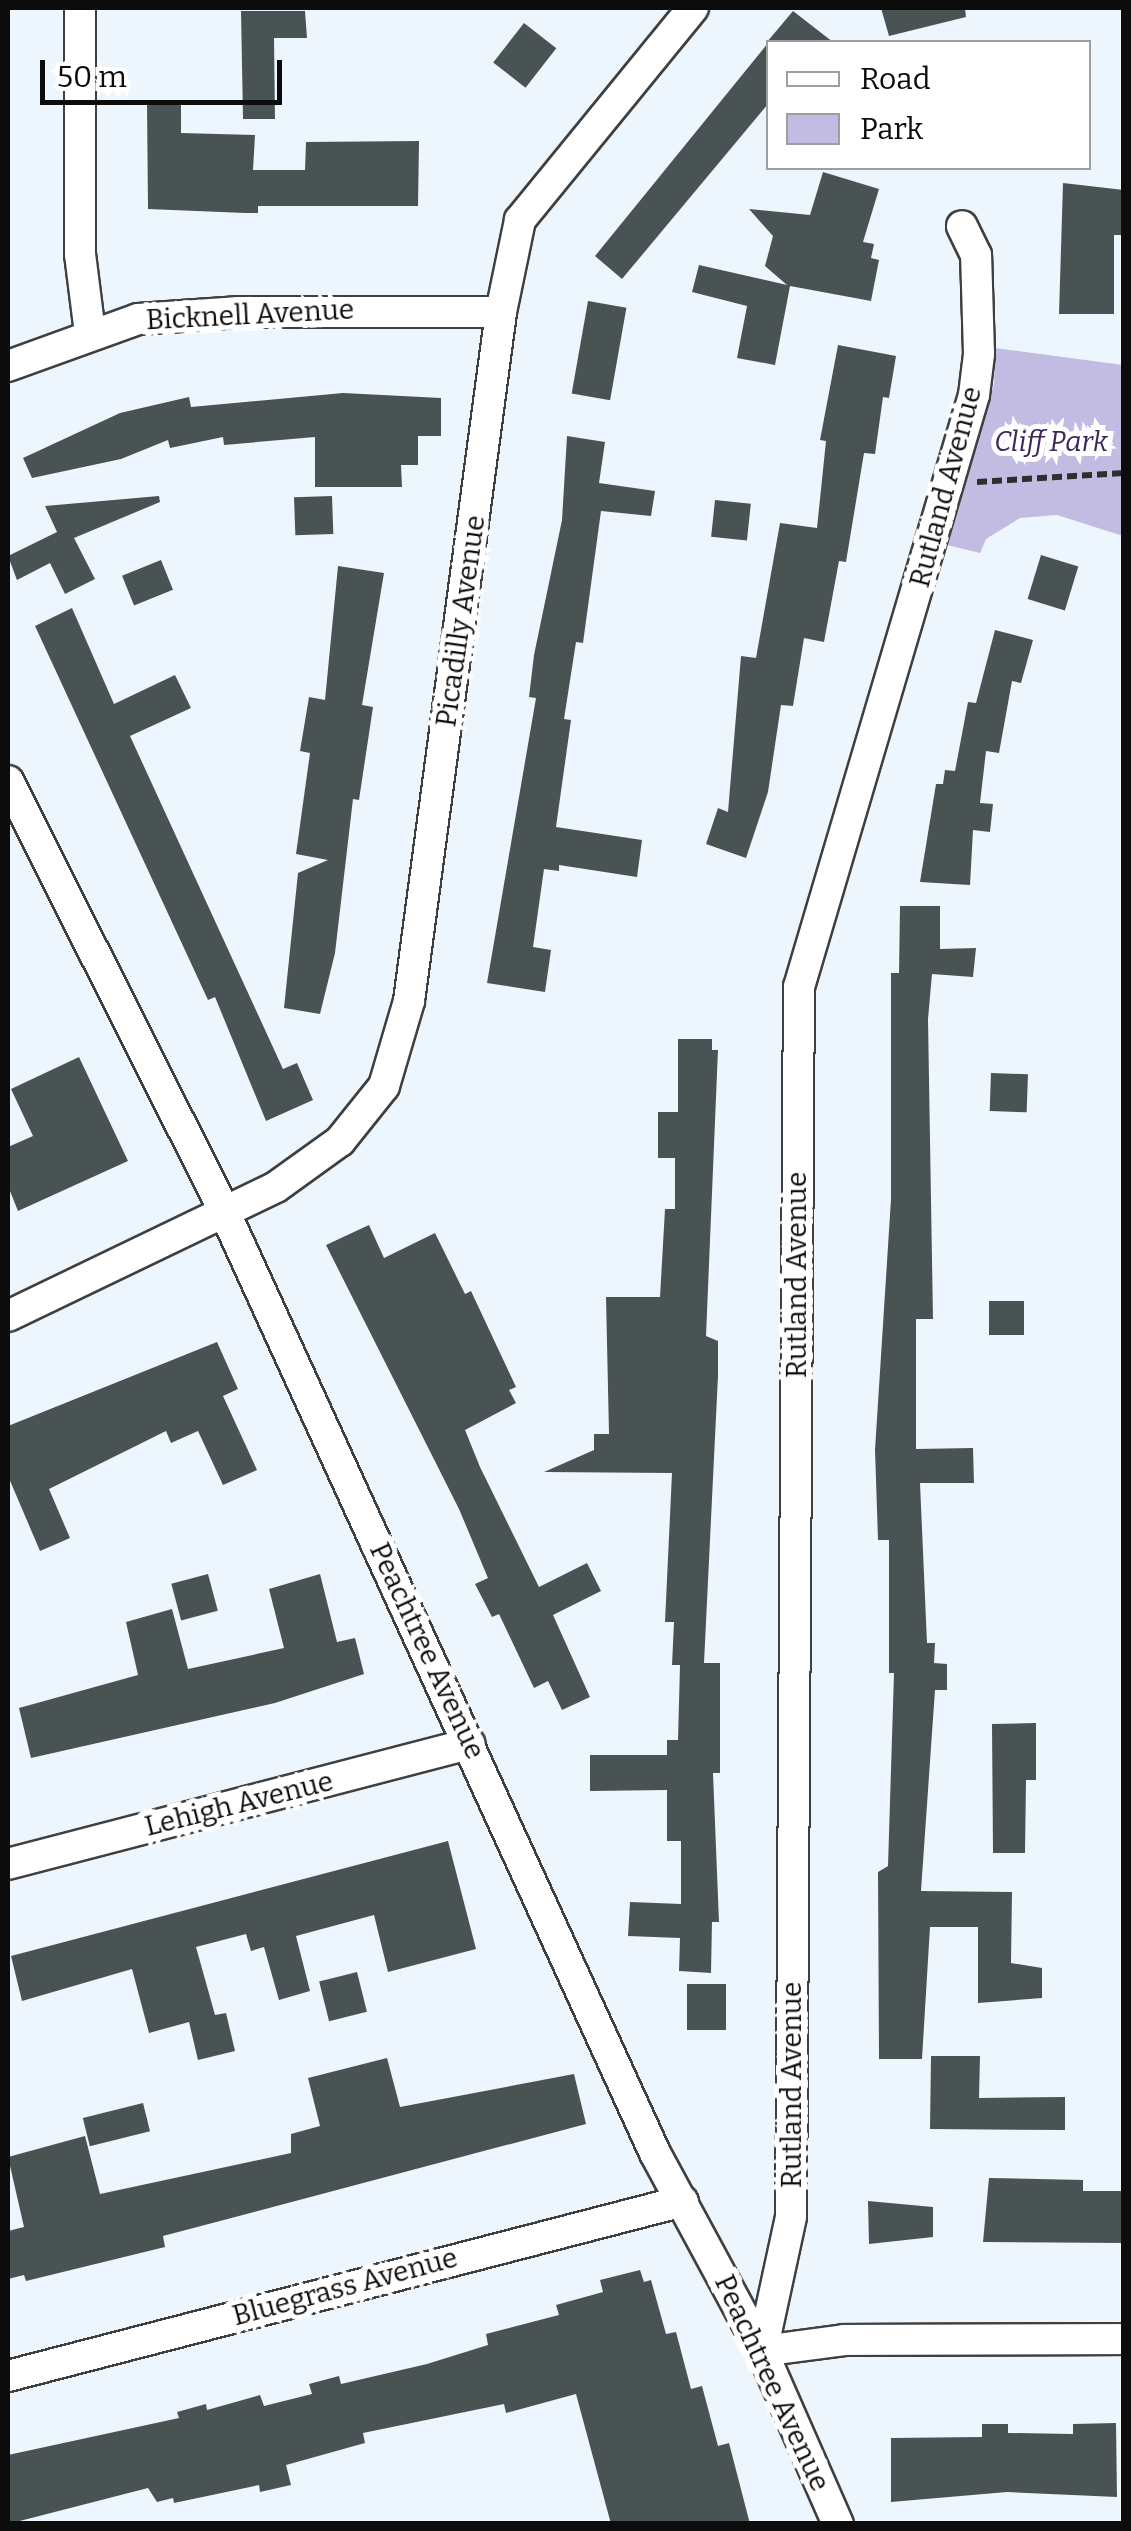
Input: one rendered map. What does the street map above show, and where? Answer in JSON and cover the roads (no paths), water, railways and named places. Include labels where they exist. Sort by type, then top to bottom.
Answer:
[{"type":"street","points":[[80,8],[80,254],[90,333]]},
{"type":"street","name":"Picadilly Avenue","points":[[8,1316],[225,1213],[340,1140],[384,1086],[400,1042],[501,312],[520,220],[693,8]]},
{"type":"street","name":"Rutland Avenue","points":[[762,2350],[791,2218],[800,987],[946,485],[980,354],[976,256],[962,226]]},
{"type":"street","name":"Bicknell Avenue","points":[[8,366],[90,333],[138,319],[240,312],[501,312]]},
{"type":"street","name":"Peachtree Avenue","points":[[9,789],[225,1213],[655,2153],[762,2350],[838,2524]]},
{"type":"street","name":"Lehigh Avenue","points":[[8,1864],[470,1744]]},
{"type":"street","name":"Bluegrass Avenue","points":[[8,2376],[683,2201]]},
{"type":"street","points":[[762,2350],[844,2340],[1124,2339]]},
{"type":"park label","name":"Cliff Park","points":[[1051,442]]}]
